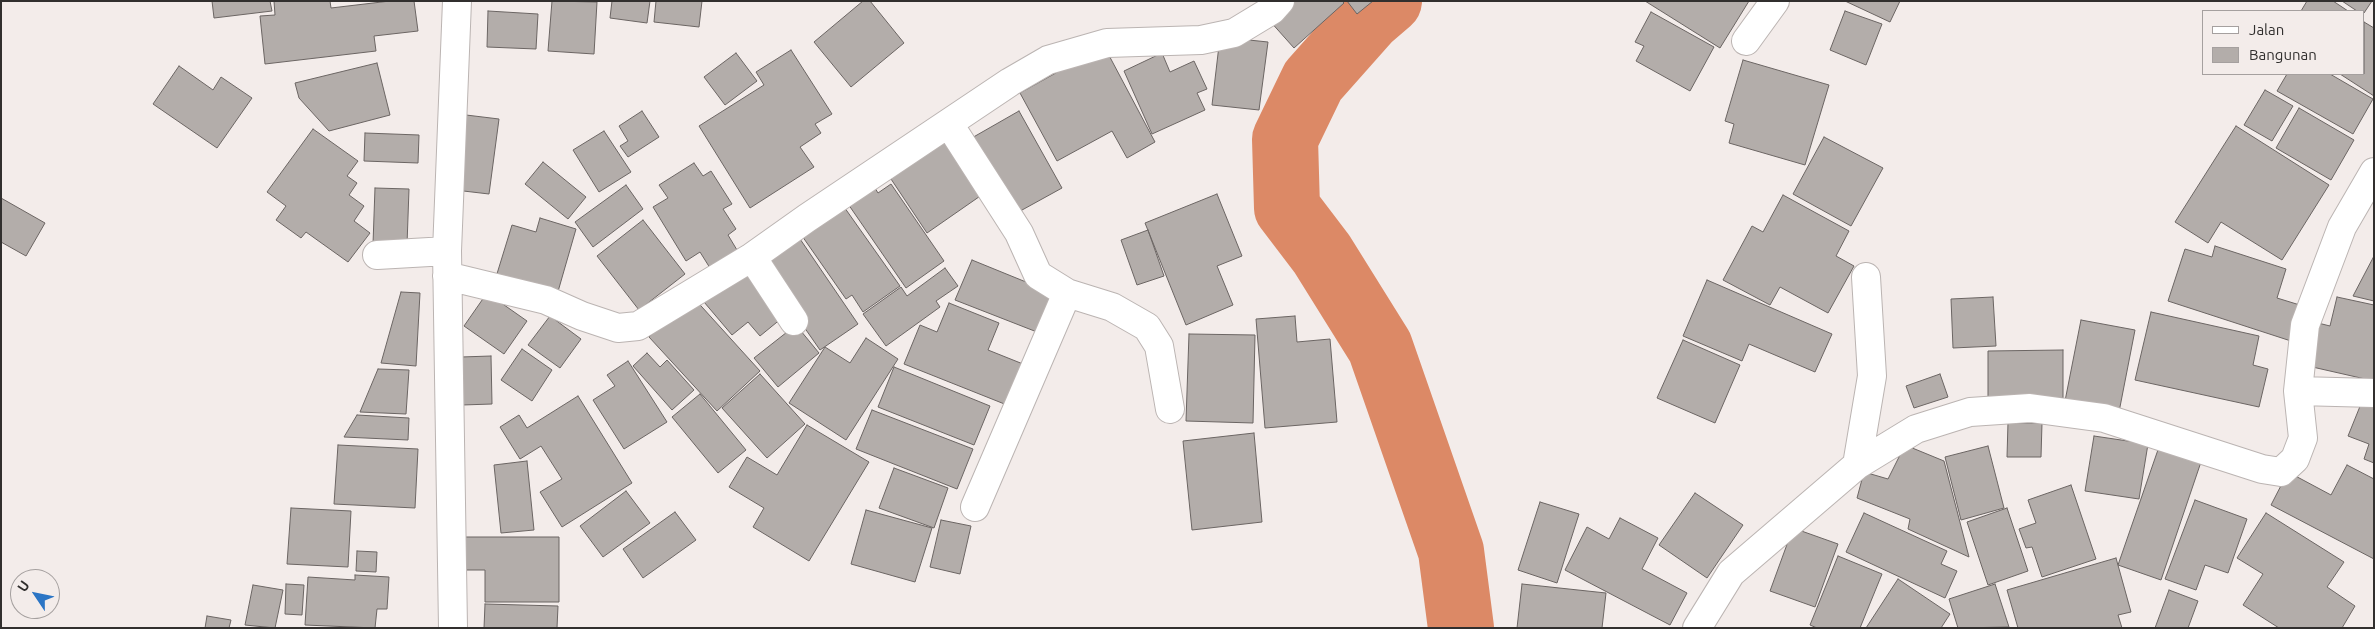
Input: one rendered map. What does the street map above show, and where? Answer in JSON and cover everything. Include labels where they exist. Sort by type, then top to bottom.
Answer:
[{"type":"street","points":[[453,628],[447,264],[457,1]]},
{"type":"street","points":[[377,255],[447,264],[618,328],[638,326],[752,257],[1010,82],[1048,60],[1107,43],[1200,40],[1234,33],[1272,10],[1280,1]]},
{"type":"street","points":[[1746,41],[1775,1]]},
{"type":"street","points":[[949,124],[1019,233],[1038,274],[1067,293],[1112,307],[1147,327],[1159,346],[1170,409]]},
{"type":"street","points":[[1697,628],[1731,573],[1857,465],[1916,429],[1970,412],[2030,408],[2104,418],[2262,470],[2281,472],[2294,459],[2303,438],[2298,391],[2305,325],[2342,227],[2374,172]]},
{"type":"street","points":[[752,257],[794,320]]},
{"type":"street","points":[[1857,465],[1872,376],[1866,277]]},
{"type":"street","points":[[975,508],[1067,293]]},
{"type":"street","points":[[2298,391],[2374,393]]},
{"type":"building","points":[[212,1],[270,1],[272,11],[214,18]]},
{"type":"building","points":[[274,1],[330,1],[331,8],[390,1],[414,1],[418,31],[374,36],[376,51],[265,64],[260,16],[275,15]]},
{"type":"building","points":[[552,1],[597,2],[594,54],[548,51]]},
{"type":"building","points":[[612,1],[650,1],[647,23],[610,18]]},
{"type":"building","points":[[656,1],[702,1],[699,27],[654,22]]},
{"type":"building","points":[[863,1],[870,1],[904,43],[851,87],[814,42]]},
{"type":"building","points":[[1290,1],[1342,1],[1344,3],[1294,48],[1269,20]]},
{"type":"building","points":[[1347,1],[1373,1],[1357,14]]},
{"type":"building","points":[[1645,1],[1749,1],[1720,48]]},
{"type":"building","points":[[1845,1],[1900,1],[1890,22]]},
{"type":"building","points":[[2307,1],[2333,1],[2346,10],[2302,10]]},
{"type":"building","points":[[2342,1],[2372,1],[2365,12],[2356,10]]},
{"type":"building","points":[[488,11],[538,14],[536,49],[487,47]]},
{"type":"building","points":[[1845,11],[1882,24],[1866,65],[1830,50]]},
{"type":"building","points":[[1651,12],[1714,47],[1690,91],[1636,61],[1644,46],[1635,42]]},
{"type":"building","points":[[2365,23],[2374,28],[2374,96],[2342,75],[2365,75]]},
{"type":"building","points":[[1220,37],[1268,42],[1259,110],[1212,105]]},
{"type":"building","points":[[1104,46],[1155,142],[1127,158],[1112,131],[1057,161],[1020,93]]},
{"type":"building","points":[[791,50],[832,114],[815,124],[821,133],[800,147],[814,167],[750,208],[699,126],[764,85],[756,72]]},
{"type":"building","points":[[736,53],[757,81],[725,105],[704,77]]},
{"type":"building","points":[[1162,53],[1170,72],[1194,61],[1207,89],[1197,93],[1205,110],[1152,134],[1124,71]]},
{"type":"building","points":[[1743,60],[1829,85],[1805,165],[1729,143],[1734,124],[1725,121]]},
{"type":"building","points":[[377,63],[390,115],[329,131],[299,98],[295,83]]},
{"type":"building","points":[[179,66],[213,90],[221,77],[252,98],[217,148],[153,104]]},
{"type":"building","points":[[2286,75],[2332,75],[2373,99],[2353,134],[2277,91]]},
{"type":"building","points":[[2265,90],[2293,106],[2272,141],[2244,125]]},
{"type":"building","points":[[2299,108],[2354,140],[2331,180],[2276,148]]},
{"type":"building","points":[[642,111],[659,137],[628,157],[620,146],[628,141],[619,126]]},
{"type":"building","points":[[1019,111],[1062,188],[1013,215],[970,139]]},
{"type":"building","points":[[466,115],[499,119],[489,194],[455,190]]},
{"type":"building","points":[[2236,126],[2329,185],[2282,260],[2221,222],[2208,243],[2175,222]]},
{"type":"building","points":[[313,129],[358,161],[347,176],[357,183],[349,195],[364,206],[354,221],[370,233],[348,262],[306,232],[301,238],[276,220],[286,206],[267,192]]},
{"type":"building","points":[[604,131],[631,172],[599,192],[573,150]]},
{"type":"building","points":[[365,133],[419,135],[418,163],[364,161]]},
{"type":"building","points":[[946,133],[986,192],[927,233],[887,173]]},
{"type":"building","points":[[1824,137],[1883,168],[1851,226],[1793,194]]},
{"type":"building","points":[[543,162],[586,197],[568,219],[525,184]]},
{"type":"building","points":[[694,163],[703,176],[711,171],[732,204],[723,209],[736,229],[728,235],[737,250],[710,268],[700,252],[686,261],[653,207],[668,198],[659,185]]},
{"type":"building","points":[[872,183],[878,193],[891,184],[944,261],[906,288],[846,201]]},
{"type":"building","points":[[626,185],[643,209],[593,247],[575,222]]},
{"type":"building","points":[[375,188],[409,189],[407,245],[373,244]]},
{"type":"building","points":[[1217,194],[1242,256],[1217,266],[1233,305],[1186,325],[1145,223]]},
{"type":"building","points":[[1783,195],[1849,231],[1836,256],[1854,266],[1828,313],[1780,287],[1770,305],[1723,280],[1752,226],[1763,232]]},
{"type":"building","points":[[1,198],[45,223],[26,256],[1,242]]},
{"type":"building","points":[[842,204],[900,286],[863,312],[852,295],[846,299],[800,233]]},
{"type":"building","points":[[540,218],[576,229],[557,295],[496,277],[512,225],[536,232]]},
{"type":"building","points":[[643,220],[685,274],[639,310],[597,256]]},
{"type":"building","points":[[1148,230],[1164,276],[1137,285],[1121,240]]},
{"type":"building","points":[[798,236],[858,324],[820,350],[759,262]]},
{"type":"building","points":[[2215,246],[2286,269],[2277,298],[2303,306],[2291,341],[2168,301],[2185,249],[2212,257]]},
{"type":"building","points":[[2374,256],[2374,301],[2353,296]]},
{"type":"building","points":[[972,260],[1053,293],[1037,332],[955,300]]},
{"type":"building","points":[[751,263],[782,318],[760,336],[748,322],[732,335],[704,302]]},
{"type":"building","points":[[945,268],[958,286],[936,301],[940,307],[886,346],[863,314],[901,287],[907,296]]},
{"type":"building","points":[[1707,280],[1832,334],[1815,372],[1749,344],[1742,361],[1683,336]]},
{"type":"building","points":[[401,292],[420,293],[416,366],[381,363]]},
{"type":"building","points":[[487,293],[527,321],[504,354],[464,326]]},
{"type":"building","points":[[692,296],[760,371],[717,411],[649,337]]},
{"type":"building","points":[[1993,297],[1996,346],[1953,348],[1951,299]]},
{"type":"building","points":[[2337,297],[2374,305],[2374,381],[2308,366],[2318,323],[2330,326]]},
{"type":"building","points":[[949,303],[999,323],[988,350],[1028,366],[1012,407],[904,364],[920,325],[937,332]]},
{"type":"building","points":[[2151,312],[2259,336],[2253,365],[2268,369],[2259,407],[2135,380]]},
{"type":"building","points":[[550,316],[581,339],[560,368],[528,345]]},
{"type":"building","points":[[1295,316],[1297,342],[1330,339],[1337,422],[1265,428],[1256,319]]},
{"type":"building","points":[[2081,320],[2135,330],[2119,412],[2065,401]]},
{"type":"building","points":[[796,325],[819,353],[778,387],[754,358]]},
{"type":"building","points":[[1189,334],[1255,335],[1253,423],[1186,421]]},
{"type":"building","points":[[866,338],[898,359],[846,440],[789,403],[825,347],[850,363]]},
{"type":"building","points":[[1683,340],[1740,365],[1715,423],[1657,398]]},
{"type":"building","points":[[522,349],[552,370],[532,401],[501,380]]},
{"type":"building","points":[[2063,350],[2063,398],[1988,399],[1988,351]]},
{"type":"building","points":[[647,353],[660,367],[667,360],[694,390],[672,410],[633,366]]},
{"type":"building","points":[[491,356],[492,404],[462,405],[461,357]]},
{"type":"building","points":[[628,361],[667,422],[624,449],[593,400],[615,386],[607,375]]},
{"type":"building","points":[[894,367],[990,406],[974,445],[878,407]]},
{"type":"building","points":[[378,369],[409,370],[406,414],[360,412]]},
{"type":"building","points":[[760,374],[805,424],[767,458],[722,408]]},
{"type":"building","points":[[1940,374],[1948,397],[1914,408],[1906,386]]},
{"type":"building","points":[[700,394],[746,450],[718,473],[672,417]]},
{"type":"building","points":[[2365,394],[2374,397],[2374,463],[2364,459],[2369,444],[2348,436]]},
{"type":"building","points":[[578,396],[632,483],[562,527],[540,492],[562,479],[541,446],[520,459],[500,427],[519,415],[527,428]]},
{"type":"building","points":[[872,410],[973,449],[957,489],[856,449]]},
{"type":"building","points":[[357,415],[409,418],[408,440],[344,437]]},
{"type":"building","points":[[2008,423],[2042,423],[2041,457],[2007,457]]},
{"type":"building","points":[[807,425],[869,462],[809,561],[753,527],[764,508],[729,487],[747,457],[777,475]]},
{"type":"building","points":[[1254,433],[1262,522],[1192,530],[1183,441]]},
{"type":"building","points":[[2094,436],[2148,444],[2139,499],[2085,491]]},
{"type":"building","points":[[2160,444],[2202,459],[2161,580],[2118,565]]},
{"type":"building","points":[[338,445],[418,449],[415,508],[334,504]]},
{"type":"building","points":[[1905,445],[1944,461],[1969,557],[1908,529],[1910,519],[1857,498],[1864,472],[1888,479]]},
{"type":"building","points":[[1988,446],[2004,508],[1961,520],[1945,457]]},
{"type":"building","points":[[527,461],[534,530],[501,533],[494,465]]},
{"type":"building","points":[[2347,465],[2374,479],[2374,559],[2271,505],[2288,472],[2331,495]]},
{"type":"building","points":[[894,468],[948,488],[934,528],[879,508]]},
{"type":"building","points":[[2071,485],[2096,559],[2042,577],[2032,547],[2026,548],[2019,529],[2036,523],[2028,500]]},
{"type":"building","points":[[626,491],[650,523],[603,557],[580,526]]},
{"type":"building","points":[[1695,493],[1743,525],[1707,578],[1659,545]]},
{"type":"building","points":[[2195,500],[2247,519],[2228,573],[2205,565],[2196,590],[2165,579]]},
{"type":"building","points":[[1540,502],[1579,514],[1557,583],[1518,570]]},
{"type":"building","points":[[291,508],[351,511],[348,567],[287,564]]},
{"type":"building","points":[[2007,508],[2028,571],[1988,585],[1967,522]]},
{"type":"building","points":[[866,510],[932,528],[915,582],[851,564]]},
{"type":"building","points":[[675,512],[696,540],[643,578],[623,549]]},
{"type":"building","points":[[1864,513],[1947,551],[1941,564],[1957,571],[1945,598],[1846,552]]},
{"type":"building","points":[[2266,513],[2344,562],[2327,587],[2355,606],[2342,628],[2279,628],[2243,605],[2263,574],[2237,558]]},
{"type":"building","points":[[1620,518],[1658,538],[1642,569],[1687,593],[1670,625],[1565,570],[1587,527],[1609,539]]},
{"type":"building","points":[[941,520],[971,526],[960,574],[930,567]]},
{"type":"building","points":[[1793,528],[1838,544],[1815,607],[1770,591]]},
{"type":"building","points":[[462,537],[559,537],[559,602],[485,602],[485,570],[462,570]]},
{"type":"building","points":[[357,551],[377,552],[376,572],[356,571]]},
{"type":"building","points":[[1838,556],[1882,574],[1860,628],[1817,628],[1810,625]]},
{"type":"building","points":[[2116,558],[2131,612],[2118,615],[2122,628],[2018,628],[2007,590]]},
{"type":"building","points":[[355,575],[389,577],[387,609],[377,609],[375,628],[305,625],[308,577],[355,580]]},
{"type":"building","points":[[1898,579],[1950,614],[1941,628],[1866,628]]},
{"type":"building","points":[[286,584],[304,585],[302,615],[285,614]]},
{"type":"building","points":[[1522,584],[1606,593],[1602,628],[1517,628]]},
{"type":"building","points":[[1995,584],[2009,627],[1958,628],[1949,599]]},
{"type":"building","points":[[253,585],[283,590],[275,628],[245,625]]},
{"type":"building","points":[[2169,590],[2198,601],[2188,628],[2155,628]]},
{"type":"building","points":[[485,604],[558,606],[557,628],[484,628]]},
{"type":"building","points":[[207,616],[231,620],[229,628],[205,628]]},
{"type":"waterway","points":[[1389,1],[1368,19],[1313,81],[1285,139],[1287,208],[1322,254],[1380,347],[1451,551],[1461,628]]}]
